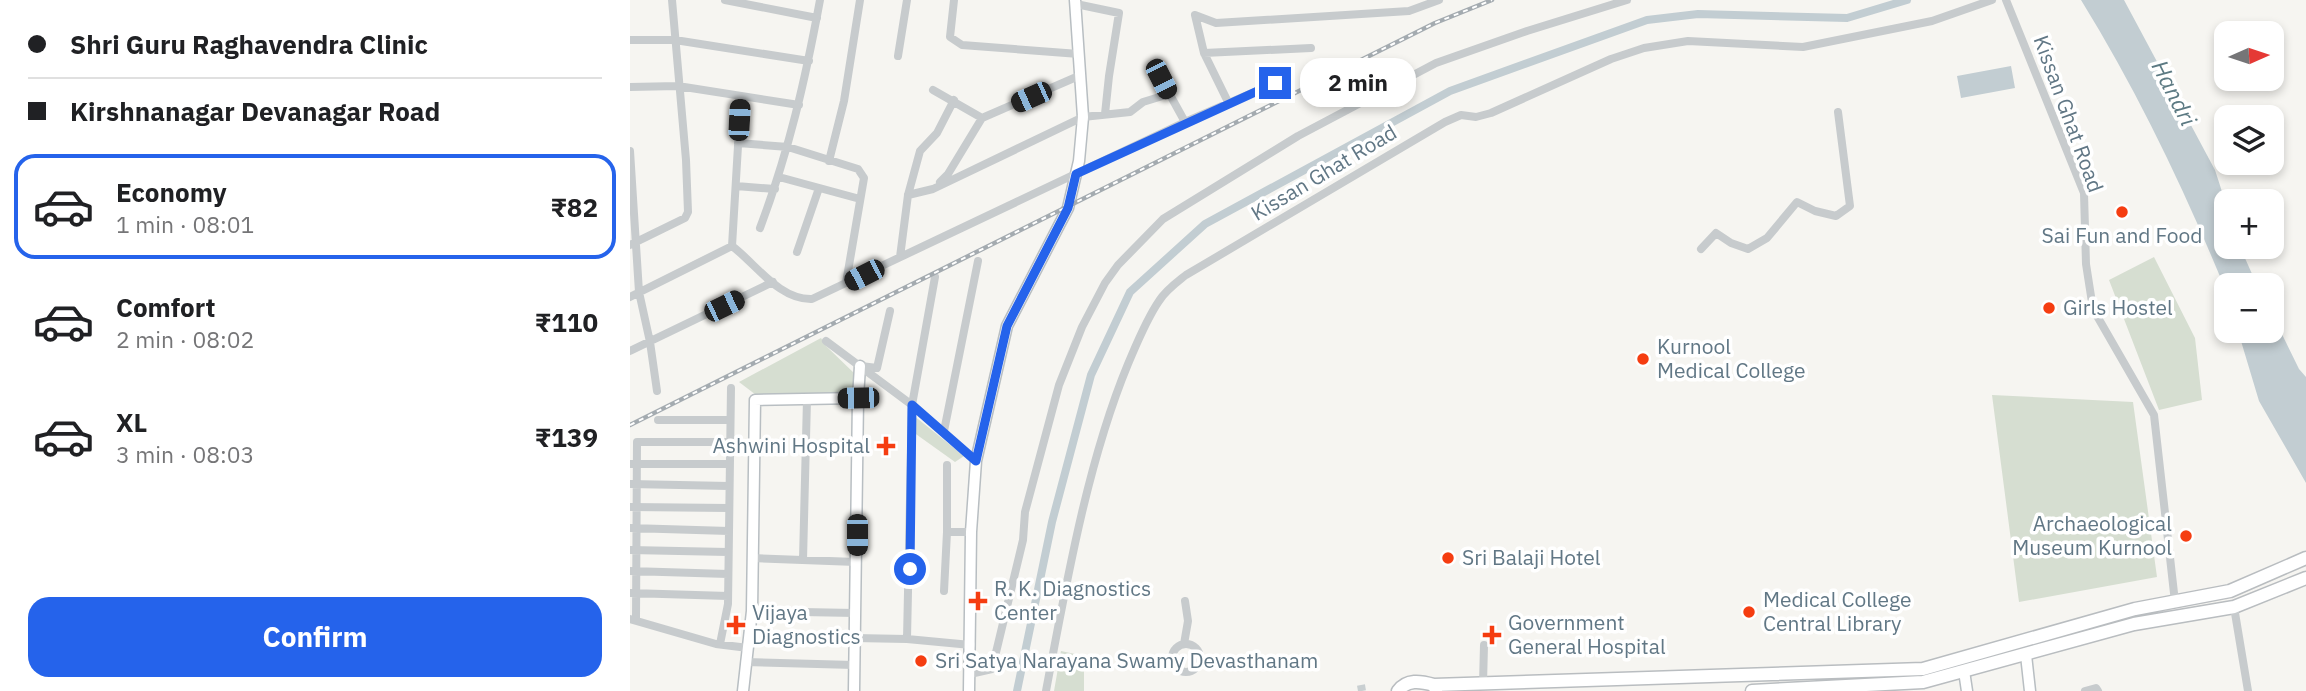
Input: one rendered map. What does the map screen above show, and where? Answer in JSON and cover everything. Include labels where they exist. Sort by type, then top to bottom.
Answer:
[{"type":"main road","points":[[1752,691],[1906,688],[1963,666],[2135,609],[2230,591],[2306,558]]},
{"type":"main road","points":[[1395,690],[1406,683],[1419,681],[1435,688],[1963,666],[2026,655],[2134,624],[2234,607],[2306,578]]},
{"type":"main road","points":[[2194,599],[2196,614]]},
{"type":"street","points":[[634,243],[685,218],[688,212],[672,0]]},
{"type":"street","points":[[725,0],[817,18]]},
{"type":"street","points":[[760,228],[789,147],[820,0]]},
{"type":"street","points":[[829,161],[844,101],[860,0]]},
{"type":"street","points":[[898,57],[907,0]]},
{"type":"street","points":[[954,0],[950,37],[962,45],[1079,54]]},
{"type":"street","points":[[1229,104],[1204,53],[1195,15],[1216,23],[1409,11],[1424,3],[1439,0]]},
{"type":"street","points":[[970,674],[992,669],[1023,540],[1025,512],[1039,453],[1059,385],[1082,327],[1105,283],[1118,265],[1154,228],[1163,219],[1298,136],[1436,63],[1627,0]]},
{"type":"street","name":"Kissan Ghat Road","points":[[1046,691],[1083,514],[1111,404],[1158,302],[1171,286],[1186,275],[1445,122],[1461,115],[1476,117],[1491,113],[1611,59],[1644,48],[1688,41],[1803,47],[1932,21],[1992,0]]},
{"type":"street","name":"Kissan Ghat Road","points":[[2006,0],[2084,193],[2087,264],[2094,309],[2154,415],[2175,602]]},
{"type":"street","points":[[969,691],[971,531],[976,461],[1007,326],[1068,208],[1076,174],[1083,117],[1076,2],[1119,13],[1105,114]]},
{"type":"street","points":[[630,40],[675,40],[809,61]]},
{"type":"street","points":[[1204,53],[1311,48]]},
{"type":"street","points":[[1153,64],[1185,122]]},
{"type":"street","points":[[933,189],[948,174],[982,118],[1081,75]]},
{"type":"street","points":[[732,246],[786,294],[800,300],[811,299],[1185,122],[1275,83]]},
{"type":"street","points":[[630,87],[678,86],[799,105]]},
{"type":"street","points":[[933,90],[982,118]]},
{"type":"street","points":[[908,195],[933,189],[1083,117],[1130,112],[1143,102],[1169,94]]},
{"type":"street","points":[[732,246],[741,96]]},
{"type":"street","points":[[900,257],[908,195],[920,151],[937,133],[954,100]]},
{"type":"street","points":[[1701,249],[1716,233],[1731,243],[1748,249],[1767,238],[1797,202],[1815,211],[1836,216],[1850,206],[1838,113]]},
{"type":"street","points":[[738,142],[789,147],[858,169],[862,173],[864,178],[846,284]]},
{"type":"street","points":[[630,151],[639,292],[657,391]]},
{"type":"street","points":[[779,177],[860,199]]},
{"type":"street","points":[[736,186],[775,188]]},
{"type":"street","points":[[797,252],[818,188]]},
{"type":"street","points":[[630,297],[732,246]]},
{"type":"street","points":[[944,431],[978,261]]},
{"type":"street","points":[[907,639],[912,405],[935,277]]},
{"type":"street","points":[[630,351],[773,282]]},
{"type":"street","points":[[860,366],[877,368],[890,311]]},
{"type":"street","points":[[826,341],[912,405],[976,461]]},
{"type":"street","points":[[853,691],[860,366]]},
{"type":"street","points":[[720,644],[728,596],[731,388]]},
{"type":"street","points":[[743,691],[752,611],[755,400],[858,398]]},
{"type":"street","points":[[803,560],[807,399]]},
{"type":"street","points":[[658,420],[730,420]]},
{"type":"street","points":[[729,442],[637,442],[633,507],[633,619],[720,644],[748,648]]},
{"type":"street","points":[[634,464],[729,464]]},
{"type":"street","points":[[944,591],[947,465]]},
{"type":"street","points":[[634,484],[729,486]]},
{"type":"street","points":[[633,507],[729,508]]},
{"type":"street","points":[[633,528],[729,531]]},
{"type":"street","points":[[947,532],[971,531]]},
{"type":"street","points":[[633,550],[728,552]]},
{"type":"street","points":[[752,558],[856,562]]},
{"type":"street","points":[[633,571],[728,574]]},
{"type":"street","points":[[633,593],[728,596]]},
{"type":"street","points":[[1184,644],[1188,621],[1185,601]]},
{"type":"street","points":[[2234,607],[2248,691]]},
{"type":"street","points":[[752,611],[855,613]]},
{"type":"street","points":[[854,638],[907,639],[971,645]]},
{"type":"street","points":[[1483,684],[1484,645]]},
{"type":"street","points":[[2026,655],[2031,691]]},
{"type":"street","points":[[745,662],[854,665]]},
{"type":"street","points":[[1963,666],[1967,691]]},
{"type":"street","points":[[2085,691],[2096,688],[2098,691]]},
{"type":"shaded area","points":[[2081,0],[2124,0],[2214,168],[2214,175],[2217,175],[2221,189],[2214,189],[2214,259],[2245,259],[2252,273],[2218,273],[2160,142]]},
{"type":"shaded area","points":[[2011,66],[2015,88],[1961,98],[1957,76]]},
{"type":"shaded area","points":[[2154,257],[2195,338],[2202,400],[2159,410],[2109,280]]},
{"type":"shaded area","points":[[821,338],[855,374],[853,397],[760,398],[739,382]]},
{"type":"shaded area","points":[[2284,338],[2299,369],[2306,377],[2306,483],[2259,401],[2242,343],[2284,343]]},
{"type":"shaded area","points":[[1992,395],[2133,402],[2157,577],[2019,602]]},
{"type":"shaded area","points":[[913,415],[964,456],[955,462],[913,432]]},
{"type":"shaded area","points":[[1061,651],[1084,656],[1084,691],[1054,691]]},
{"type":"waterway","points":[[1017,691],[1052,522],[1091,375],[1130,292],[1205,224],[1450,91],[1647,20],[1698,14],[1847,18],[1907,0]]},
{"type":"tunnel","points":[[1361,685],[1362,691]]},
{"type":"railway","points":[[630,425],[1435,23],[1492,0]]},
{"type":"place","name":"Sai Fun and Food","points":[[2122,212]]},
{"type":"place","name":"Girls Hostel","points":[[2049,308]]},
{"type":"place","name":"Kurnool Medical College","points":[[1643,359]]},
{"type":"place","name":"Ashwini Hospital","points":[[886,446]]},
{"type":"place","name":"Archaeological Museum Kurnool","points":[[2186,536]]},
{"type":"place","name":"Sri Balaji Hotel","points":[[1448,558]]},
{"type":"place","name":"R. K. Diagnostics Center","points":[[978,601]]},
{"type":"place","name":"Medical College Central Library","points":[[1749,612]]},
{"type":"place","name":"Vijaya Diagnostics","points":[[736,625]]},
{"type":"place","name":"Government General Hospital","points":[[1492,635]]},
{"type":"place","name":"Sri Satya Narayana Swamy Devasthanam","points":[[921,661]]},
{"type":"route","points":[[910,569],[912,405],[976,461],[1007,326],[1068,208],[1076,174],[1275,83]]},
{"type":"water label","name":"Handri","points":[[2174,93]]}]
